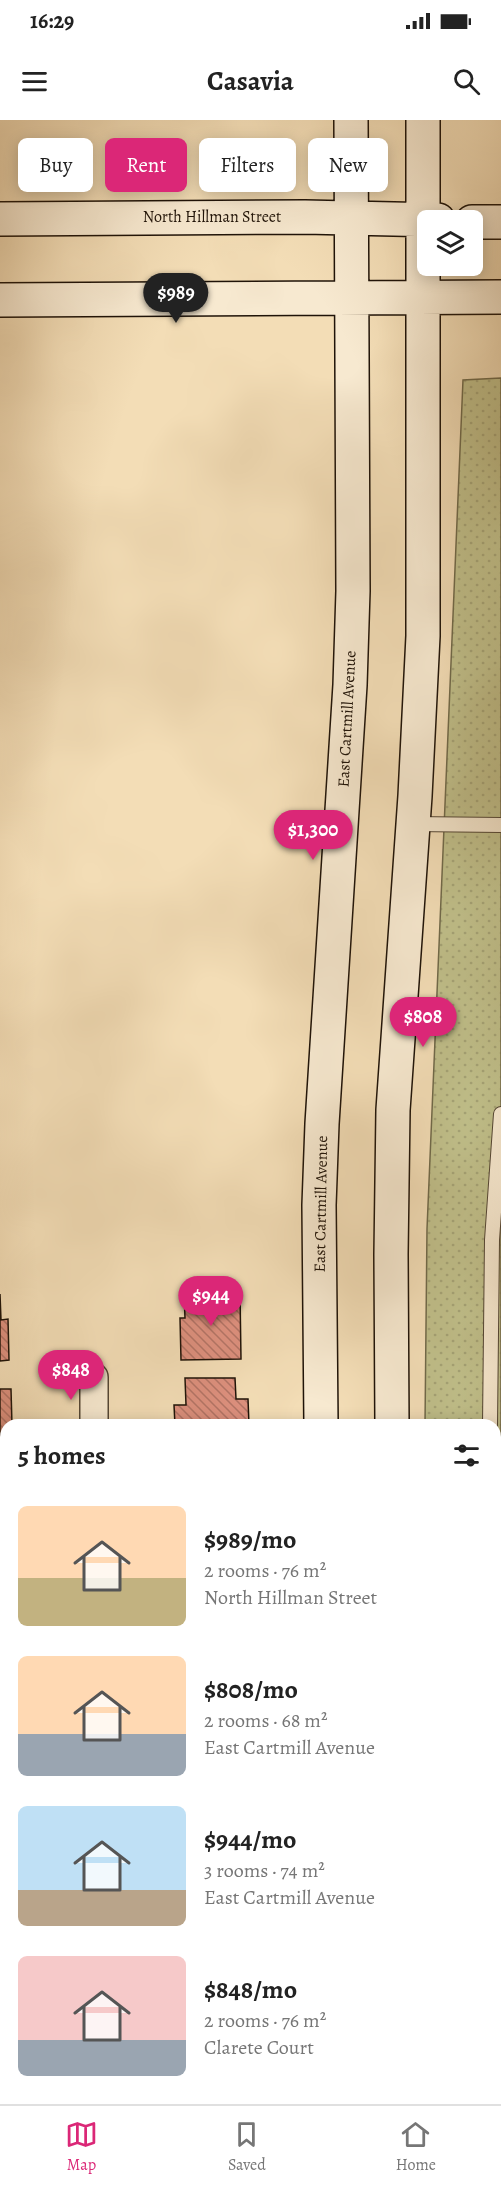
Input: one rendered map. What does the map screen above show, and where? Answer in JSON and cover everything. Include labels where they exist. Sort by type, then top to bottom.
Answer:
[{"type":"main road","name":"East Cartmill Avenue","points":[[321,1419],[319,1205],[322,1112],[352,631],[351,120]]},
{"type":"main road","points":[[423,120],[429,210]]},
{"type":"main road","name":"North Hillman Street","points":[[0,219],[417,220]]},
{"type":"main road","points":[[483,222],[501,222]]},
{"type":"main road","points":[[392,1419],[393,1122],[423,636],[425,276]]},
{"type":"main road","points":[[0,300],[501,297]]},
{"type":"street","points":[[94,1377],[94,1419]]},
{"type":"lane","points":[[413,824],[501,825]]},
{"type":"lane","points":[[490,1419],[492,1240],[501,1114]]},
{"type":"shaded area","points":[[501,378],[501,1419],[425,1419],[427,1229],[463,380]]},
{"type":"building","points":[[240,1292],[241,1359],[181,1360],[180,1318],[185,1318],[184,1293]]},
{"type":"building","points":[[0,1294],[1,1320],[8,1319],[9,1360],[0,1361]]},
{"type":"building","points":[[185,1378],[235,1378],[236,1399],[248,1399],[249,1419],[175,1419],[174,1405],[186,1405]]},
{"type":"building","points":[[0,1389],[11,1389],[12,1419],[0,1419]]}]
